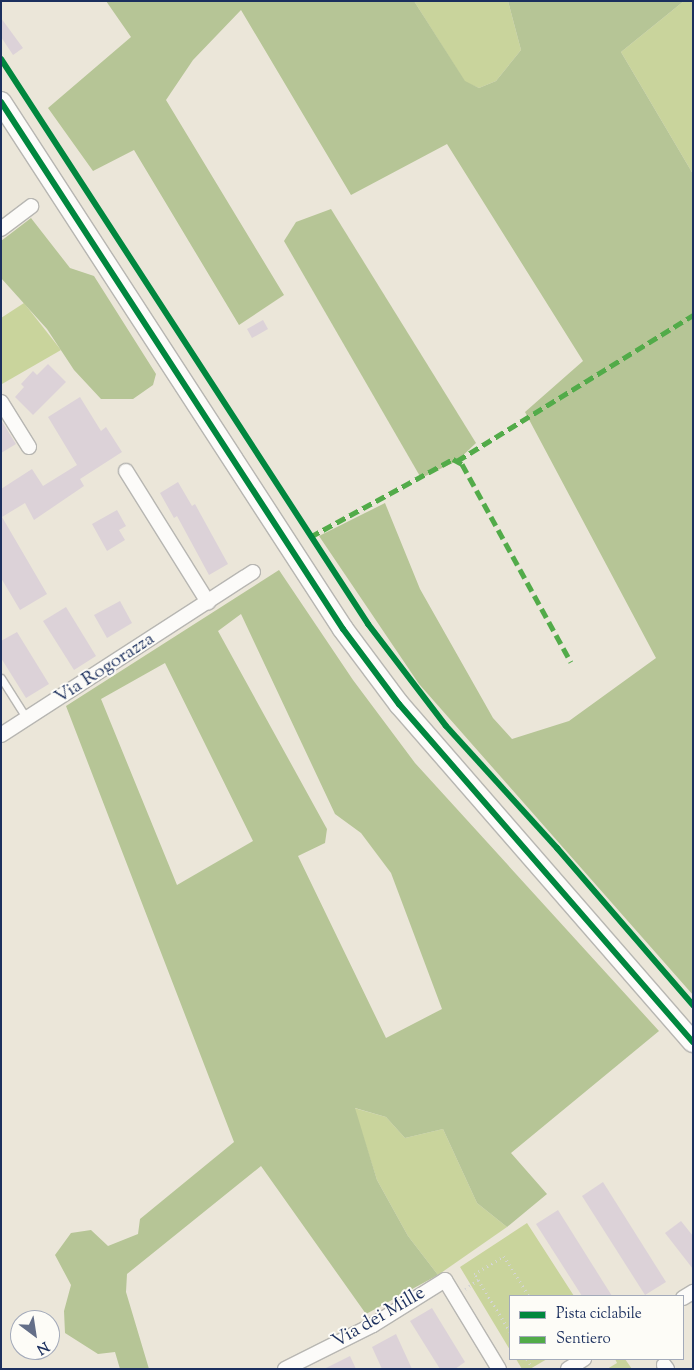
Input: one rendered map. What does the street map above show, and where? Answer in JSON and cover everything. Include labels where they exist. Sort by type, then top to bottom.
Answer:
[{"type":"street","points":[[1,102],[343,629],[399,704],[693,1042]]},
{"type":"street","points":[[1,229],[31,206]]},
{"type":"street","points":[[1,402],[29,447]]},
{"type":"street","points":[[126,471],[208,602]]},
{"type":"street","name":"Via Rogorazza","points":[[1,735],[252,572]]},
{"type":"street","name":"Via dei Mille","points":[[285,1369],[373,1325],[445,1280],[497,1368]]},
{"type":"street","points":[[568,1369],[582,1360]]},
{"type":"lane","points":[[1,678],[27,719]]},
{"type":"path","points":[[509,1326],[474,1274],[504,1256],[528,1295]]},
{"type":"path","points":[[528,1360],[531,1365]]},
{"type":"green space","points":[[106,1],[414,1],[465,81],[479,88],[496,81],[521,50],[508,1],[684,1],[621,52],[693,174],[693,995],[419,684],[319,536],[385,503],[420,589],[493,718],[512,739],[569,721],[656,658],[525,412],[583,361],[447,144],[351,195],[241,10],[193,60],[166,100],[284,295],[239,325],[134,150],[93,171],[48,108],[131,37]]},
{"type":"green space","points":[[414,1],[508,1],[521,50],[496,81],[479,88],[465,82]]},
{"type":"green space","points":[[684,1],[693,1],[693,174],[621,52]]},
{"type":"green space","points":[[331,209],[476,443],[457,461],[421,478],[284,241],[296,222]]},
{"type":"green space","points":[[31,218],[70,268],[94,276],[156,374],[153,385],[133,399],[101,399],[74,370],[47,329],[1,278],[1,241]]},
{"type":"green space","points":[[24,303],[61,350],[2,384],[1,318]]},
{"type":"green space","points":[[279,570],[353,680],[415,763],[659,1031],[511,1153],[547,1194],[507,1227],[477,1203],[443,1129],[405,1138],[386,1117],[355,1108],[377,1180],[408,1236],[438,1275],[366,1314],[261,1166],[127,1274],[126,1292],[149,1369],[120,1369],[115,1352],[98,1354],[65,1333],[64,1311],[71,1285],[55,1255],[71,1233],[91,1230],[108,1246],[138,1234],[140,1219],[234,1142],[66,706]],"holes":[[[241,614],[335,814],[361,833],[391,873],[442,1009],[386,1038],[298,856],[325,843],[327,829],[218,631]],[[165,663],[253,841],[177,885],[101,699]]]},
{"type":"green space","points":[[354,1108],[386,1117],[405,1138],[443,1129],[477,1203],[507,1227],[438,1275],[408,1236],[377,1180]]},
{"type":"green space","points":[[527,1223],[573,1295],[509,1295],[509,1348],[460,1267]]},
{"type":"green space","points":[[517,1360],[545,1360],[530,1369],[522,1369]]},
{"type":"green space","points":[[616,1360],[626,1360],[632,1369],[607,1369],[617,1363]]},
{"type":"building","points":[[1,18],[23,48],[13,55],[1,37]]},
{"type":"building","points":[[263,320],[268,329],[252,338],[247,329]]},
{"type":"building","points":[[48,364],[66,382],[33,415],[15,397],[24,387],[21,384],[33,371],[37,375]]},
{"type":"building","points":[[80,397],[101,431],[106,427],[122,452],[80,479],[84,486],[34,520],[25,503],[2,517],[47,594],[20,610],[1,578],[1,489],[32,469],[43,486],[77,465],[48,417]]},
{"type":"building","points":[[1,420],[16,444],[1,453]]},
{"type":"building","points":[[178,482],[192,506],[195,504],[228,564],[209,575],[177,516],[174,518],[160,493]]},
{"type":"building","points":[[117,510],[126,526],[119,530],[125,540],[107,551],[92,524]]},
{"type":"building","points":[[120,601],[132,623],[107,638],[94,615]]},
{"type":"building","points":[[66,607],[96,656],[74,670],[43,621]]},
{"type":"building","points":[[17,632],[49,684],[26,698],[1,658],[1,641]]},
{"type":"building","points":[[603,1182],[666,1282],[645,1295],[582,1196]]},
{"type":"building","points":[[558,1210],[611,1295],[581,1295],[536,1224]]},
{"type":"building","points":[[681,1221],[693,1236],[693,1269],[665,1233]]},
{"type":"building","points":[[432,1308],[465,1362],[455,1369],[440,1369],[410,1321]]},
{"type":"building","points":[[396,1334],[412,1369],[382,1369],[372,1347]]},
{"type":"building","points":[[350,1356],[356,1369],[324,1369]]},
{"type":"marked path","points":[[457,461],[693,315]]},
{"type":"marked path","points":[[310,537],[453,459],[462,464],[571,662]]},
{"type":"cycle path","points":[[1,59],[368,624],[446,726],[557,848],[693,1005]]},
{"type":"cycle path","points":[[1,102],[343,629],[399,704],[693,1042]]}]
